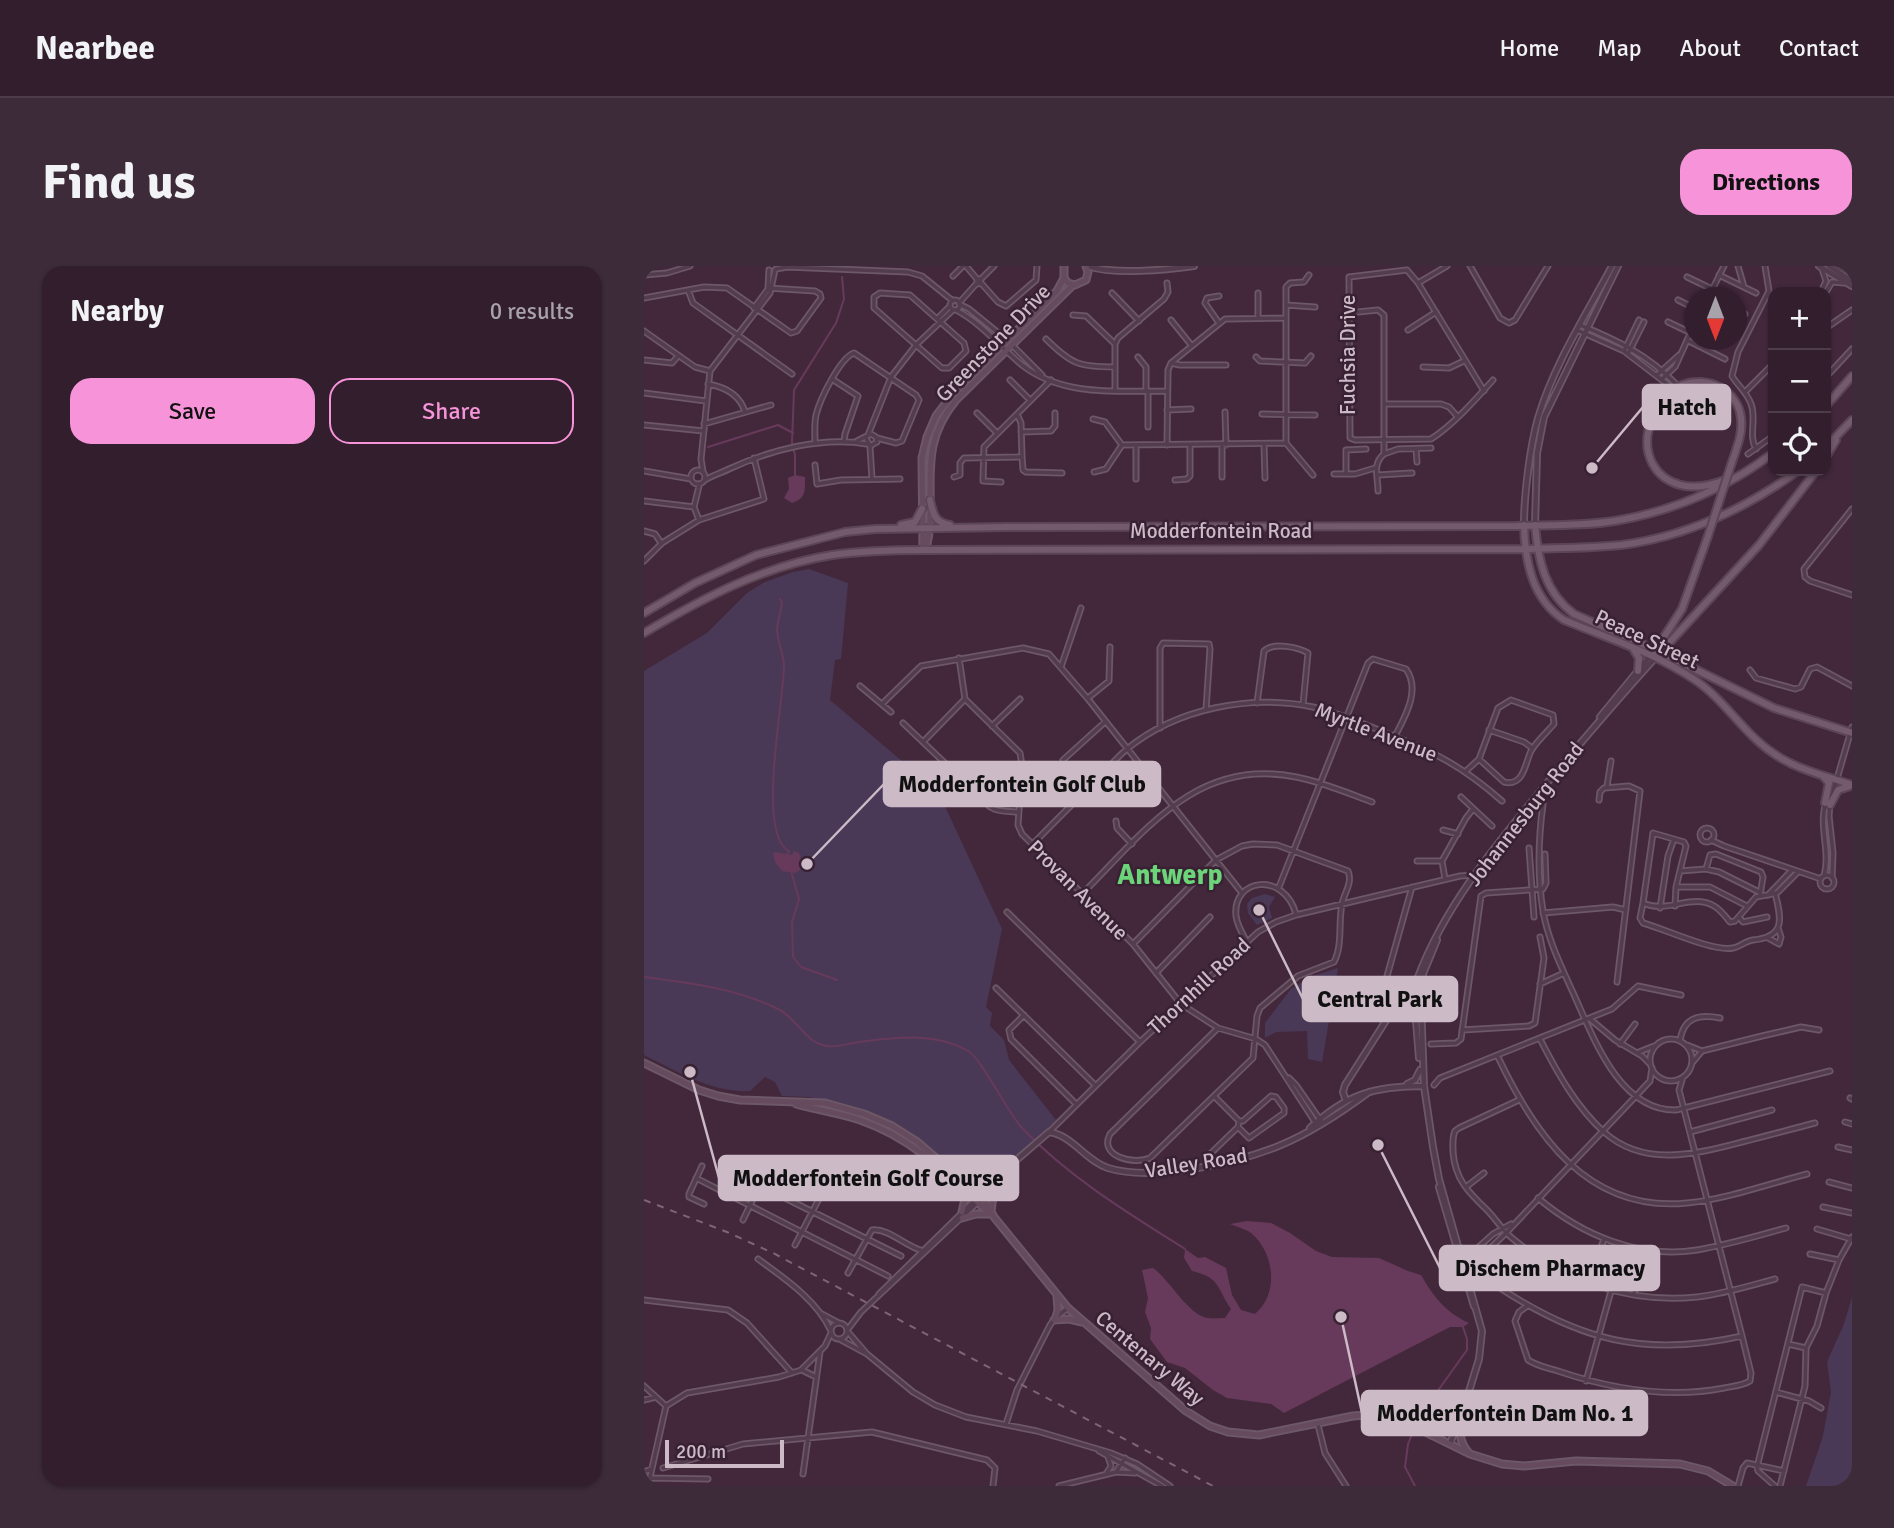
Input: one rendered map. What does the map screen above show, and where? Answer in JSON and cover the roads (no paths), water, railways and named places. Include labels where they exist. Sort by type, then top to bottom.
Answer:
[{"type":"main road","points":[[1064,266],[1064,278],[1073,285]]},
{"type":"main road","points":[[1087,266],[1087,276]]},
{"type":"main road","name":"Greenstone Drive","points":[[1009,343],[1073,285],[1083,283],[1087,276]]},
{"type":"main road","name":"Greenstone Drive","points":[[925,550],[930,500],[930,455],[941,420],[956,400],[1057,291],[1064,278]]},
{"type":"main road","name":"Greenstone Drive","points":[[926,528],[922,509],[922,458],[936,416],[952,395],[1004,348]]},
{"type":"main road","points":[[1831,401],[1852,376]]},
{"type":"main road","points":[[1655,654],[1682,609],[1708,536],[1732,461],[1741,428],[1740,412],[1733,400],[1721,388],[1712,384],[1694,382],[1677,389],[1656,410],[1648,432],[1650,456],[1660,475],[1672,484],[1703,487],[1749,470]]},
{"type":"main road","points":[[1831,442],[1852,420]]},
{"type":"main road","points":[[1831,449],[1839,435]]},
{"type":"main road","name":"Modderfontein Road","points":[[644,613],[695,583],[756,555],[817,538],[875,529],[1599,523],[1643,515],[1698,497],[1749,470],[1768,457]]},
{"type":"main road","name":"Modderfontein Road","points":[[644,632],[705,597],[767,572],[829,556],[878,550],[1537,549],[1621,545],[1670,535],[1739,507],[1790,476]]},
{"type":"main road","points":[[1655,654],[1672,640],[1764,539],[1812,476]]},
{"type":"main road","points":[[930,500],[933,515],[941,523],[954,526],[1008,527]]},
{"type":"main road","points":[[875,529],[912,524],[922,509]]},
{"type":"main road","name":"Peace Street","points":[[1524,525],[1525,549],[1532,579],[1540,596],[1554,613],[1564,620],[1634,649],[1675,660],[1774,708],[1851,731]]},
{"type":"main road","name":"Peace Street","points":[[1535,525],[1537,549],[1549,586],[1563,606],[1655,654],[1711,691],[1773,754],[1852,786]]},
{"type":"main road","points":[[1672,640],[1671,653],[1675,660]]},
{"type":"main road","points":[[1634,649],[1639,658],[1638,671]]},
{"type":"main road","points":[[1815,772],[1829,783],[1828,804]]},
{"type":"main road","points":[[1828,804],[1839,790],[1852,786]]},
{"type":"main road","name":"Centenary Way","points":[[644,1063],[699,1090],[718,1096],[740,1100],[825,1103],[864,1114],[892,1126],[916,1141],[979,1199],[1068,1308],[1186,1411],[1210,1426],[1249,1435],[1370,1414],[1384,1414],[1471,1454],[1502,1464],[1517,1466],[1576,1461],[1681,1464],[1708,1471],[1736,1486]]},
{"type":"main road","points":[[964,1184],[992,1186],[992,1214],[962,1215],[964,1184]]},
{"type":"main road","points":[[1057,1297],[1058,1310],[1055,1318],[1085,1323]]},
{"type":"main road","points":[[1462,1412],[1460,1439],[1471,1454]]},
{"type":"main road","points":[[1428,1433],[1446,1431],[1458,1423]]},
{"type":"street","points":[[644,275],[667,273],[690,266]]},
{"type":"street","points":[[953,276],[965,266],[998,302],[1006,306],[1035,280],[1037,266]]},
{"type":"street","points":[[872,480],[871,441],[874,423],[891,377],[939,320],[994,266]]},
{"type":"street","points":[[1087,266],[1099,269],[1156,270],[1194,266]]},
{"type":"street","points":[[1434,266],[1435,272]]},
{"type":"street","points":[[1470,266],[1500,318],[1509,323],[1515,320],[1548,266]]},
{"type":"street","points":[[1524,525],[1538,420],[1579,328],[1612,266]]},
{"type":"street","points":[[1535,525],[1537,453],[1541,427],[1618,266]]},
{"type":"street","points":[[1713,287],[1723,266]]},
{"type":"street","points":[[1738,266],[1744,287]]},
{"type":"street","points":[[1765,266],[1770,287]]},
{"type":"street","points":[[1820,266],[1851,284]]},
{"type":"street","points":[[1820,266],[1826,278],[1823,287]]},
{"type":"street","points":[[1829,266],[1851,284]]},
{"type":"street","points":[[1838,266],[1852,274]]},
{"type":"street","points":[[1445,267],[1418,283],[1484,391]]},
{"type":"street","points":[[770,288],[768,268],[897,269],[916,274],[1027,368],[1043,377],[1083,390],[1167,391]]},
{"type":"street","points":[[705,480],[701,459],[710,371],[770,288],[779,268]]},
{"type":"street","points":[[1087,276],[1099,269]]},
{"type":"street","name":"Fuchsia Drive","points":[[1418,283],[1405,269],[1353,275],[1348,279],[1351,366],[1349,436],[1355,440],[1431,439],[1493,380]]},
{"type":"street","points":[[1309,275],[1306,281],[1286,287],[1286,443],[1313,475]]},
{"type":"street","points":[[1720,275],[1744,287]]},
{"type":"street","points":[[1687,277],[1708,287]]},
{"type":"street","points":[[1829,287],[1832,282],[1851,284]]},
{"type":"street","points":[[1115,391],[1115,344],[1166,296],[1167,283]]},
{"type":"street","points":[[644,298],[688,290],[727,288],[793,333],[821,298],[815,291],[770,288]]},
{"type":"street","points":[[1747,288],[1756,293]]},
{"type":"street","points":[[688,290],[693,303],[792,374]]},
{"type":"street","points":[[880,293],[906,294],[939,320],[966,346],[966,351],[953,366],[942,368],[916,345],[874,309],[874,297],[880,293]]},
{"type":"street","points":[[1112,293],[1139,321]]},
{"type":"street","points":[[1258,293],[1258,318]]},
{"type":"street","points":[[967,294],[969,309]]},
{"type":"street","points":[[1219,296],[1207,298],[1205,303],[1219,323]]},
{"type":"street","points":[[1756,449],[1752,442],[1754,415],[1745,392],[1732,378],[1736,358],[1768,298]]},
{"type":"street","points":[[1678,300],[1684,303]]},
{"type":"street","points":[[954,305],[969,309],[1043,377]]},
{"type":"street","points":[[1286,305],[1315,307]]},
{"type":"street","points":[[1348,313],[1378,310],[1384,315],[1384,454]]},
{"type":"street","points":[[1831,325],[1852,310]]},
{"type":"street","points":[[1408,330],[1436,312]]},
{"type":"street","points":[[1073,315],[1086,316],[1115,344]]},
{"type":"street","points":[[1167,445],[1168,370],[1171,363],[1219,323],[1229,318],[1286,318]]},
{"type":"street","points":[[1171,320],[1192,346]]},
{"type":"street","points":[[1626,352],[1642,321]]},
{"type":"street","points":[[1668,322],[1684,330]]},
{"type":"street","points":[[1579,328],[1587,328],[1629,346],[1662,370],[1677,389]]},
{"type":"street","points":[[1579,328],[1584,334],[1626,352],[1686,396],[1705,393],[1716,399]]},
{"type":"street","points":[[644,331],[695,367],[710,371]]},
{"type":"street","points":[[1046,339],[1066,358],[1078,365],[1115,367]]},
{"type":"street","points":[[1662,379],[1675,368],[1684,347]]},
{"type":"street","points":[[1831,372],[1852,349]]},
{"type":"street","points":[[1707,350],[1725,359]]},
{"type":"street","points":[[699,520],[694,507],[700,485],[714,474],[754,458],[815,443],[902,441],[919,404],[916,395],[854,353],[848,355],[832,379],[816,415],[815,443]]},
{"type":"street","points":[[1657,374],[1681,354]]},
{"type":"street","points":[[644,360],[672,363],[678,356]]},
{"type":"street","points":[[1256,357],[1260,361],[1286,364],[1305,363],[1311,356]]},
{"type":"street","points":[[1139,357],[1146,367],[1148,427]]},
{"type":"street","points":[[1423,368],[1449,368],[1464,361]]},
{"type":"street","points":[[1171,363],[1226,365]]},
{"type":"street","points":[[1745,392],[1768,369]]},
{"type":"street","points":[[832,379],[858,397],[846,429],[844,443]]},
{"type":"street","points":[[1010,380],[1030,400]]},
{"type":"street","points":[[1000,482],[983,481],[984,447],[1051,380]]},
{"type":"street","points":[[708,384],[728,391],[740,400],[746,412]]},
{"type":"street","points":[[644,393],[706,401]]},
{"type":"street","points":[[1384,404],[1441,404],[1449,407],[1457,416]]},
{"type":"street","points":[[704,424],[771,405]]},
{"type":"street","points":[[1167,410],[1191,409]]},
{"type":"street","points":[[1222,477],[1225,412]]},
{"type":"street","points":[[977,413],[997,433]]},
{"type":"street","points":[[1021,432],[1051,431],[1055,426],[1055,413]]},
{"type":"street","points":[[1017,414],[1021,421],[1024,472],[1062,473]]},
{"type":"street","points":[[1262,414],[1315,415]]},
{"type":"street","points":[[1093,419],[1105,422],[1122,445]]},
{"type":"street","points":[[644,425],[704,430]]},
{"type":"street","points":[[1748,454],[1768,440]]},
{"type":"street","points":[[1122,445],[1286,443]]},
{"type":"street","points":[[1264,444],[1265,478]]},
{"type":"street","points":[[1094,472],[1106,469],[1122,445]]},
{"type":"street","points":[[1136,445],[1136,479]]},
{"type":"street","points":[[1175,480],[1190,477],[1190,445]]},
{"type":"street","points":[[1346,474],[1346,450],[1366,449]]},
{"type":"street","points":[[1378,491],[1375,468],[1384,454],[1398,449],[1430,449]]},
{"type":"street","points":[[1416,449],[1417,462]]},
{"type":"street","points":[[954,477],[960,475],[962,459],[1022,457]]},
{"type":"street","points":[[644,561],[662,543],[699,520],[764,499],[754,458]]},
{"type":"street","points":[[696,493],[692,479],[701,459]]},
{"type":"street","points":[[815,465],[817,484],[841,480],[900,479]]},
{"type":"street","points":[[1334,474],[1375,468]]},
{"type":"street","points":[[696,470],[714,474]]},
{"type":"street","points":[[644,471],[692,479],[700,485]]},
{"type":"street","points":[[1378,475],[1412,473]]},
{"type":"street","points":[[644,501],[694,507]]},
{"type":"street","points":[[1852,509],[1806,565],[1804,573],[1810,581],[1852,595]]},
{"type":"street","points":[[644,531],[655,534],[662,543]]},
{"type":"street","points":[[1061,667],[1081,608]]},
{"type":"street","points":[[1160,728],[1160,648],[1163,643],[1206,643],[1210,646],[1206,710]]},
{"type":"street","points":[[1257,703],[1264,651],[1273,646],[1308,653],[1303,705]]},
{"type":"street","points":[[882,704],[921,666],[1028,647],[1049,654],[1242,893]]},
{"type":"street","points":[[1088,699],[1109,681],[1110,647]]},
{"type":"street","name":"Johannesburg Road","points":[[1594,727],[1638,671],[1655,654]]},
{"type":"street","name":"Johannesburg Road","points":[[1411,985],[1420,973],[1439,930],[1497,843],[1655,654]]},
{"type":"street","points":[[924,741],[965,699],[959,658]]},
{"type":"street","points":[[1279,887],[1370,660],[1378,659],[1406,670],[1410,677],[1412,695],[1395,736]]},
{"type":"street","points":[[1750,670],[1756,678],[1795,689],[1801,687],[1810,669],[1821,667],[1852,686]]},
{"type":"street","points":[[860,687],[891,712]]},
{"type":"street","name":"Provan Avenue","points":[[965,699],[1020,753],[1020,830],[1133,944],[1181,1004],[1218,1028],[1256,1039]]},
{"type":"street","points":[[992,726],[1020,699]]},
{"type":"street","points":[[1466,771],[1479,759],[1498,708],[1508,700],[1551,713],[1555,718],[1554,724],[1532,748],[1526,770],[1513,783],[1504,782],[1479,759]]},
{"type":"street","name":"Myrtle Avenue","points":[[1033,844],[1127,749],[1160,728],[1206,710],[1257,703],[1303,705],[1346,717],[1433,751],[1466,771],[1502,801]]},
{"type":"street","points":[[1063,761],[1105,722]]},
{"type":"street","points":[[903,723],[947,765],[955,768]]},
{"type":"street","points":[[1489,730],[1524,742],[1532,748]]},
{"type":"street","name":"Peace Street","points":[[1835,779],[1851,731]]},
{"type":"street","points":[[1607,787],[1611,761]]},
{"type":"street","points":[[1083,893],[1172,805],[1203,786],[1240,775],[1278,774],[1319,783],[1372,802]]},
{"type":"street","points":[[1828,804],[1833,853],[1832,886],[1827,888],[1821,885],[1828,853],[1823,820],[1835,779]]},
{"type":"street","points":[[1599,800],[1601,789],[1607,787],[1636,788],[1641,794],[1617,982]]},
{"type":"street","points":[[981,796],[992,809],[1018,812]]},
{"type":"street","points":[[1461,797],[1492,826]]},
{"type":"street","points":[[1543,804],[1538,852],[1544,913],[1564,973],[1588,1019],[1600,1052],[1636,1096],[1661,1109],[1684,1109],[1830,1071]]},
{"type":"street","points":[[1445,880],[1442,861],[1473,809]]},
{"type":"street","points":[[1116,821],[1118,828],[1132,844]]},
{"type":"street","points":[[1443,830],[1458,834]]},
{"type":"street","points":[[1675,906],[1676,887],[1686,846],[1684,842],[1657,833],[1652,835],[1640,918],[1643,923],[1715,948],[1734,948],[1744,942],[1768,938],[1774,934],[1778,928],[1780,914],[1775,893]]},
{"type":"street","points":[[1660,908],[1668,856],[1674,839]]},
{"type":"street","points":[[1711,840],[1798,872],[1832,878]]},
{"type":"street","points":[[1133,944],[1216,860],[1242,846],[1277,845],[1348,871],[1350,878],[1342,903],[1335,959],[1327,965],[1298,976],[1270,998],[1258,1012],[1253,1058],[1147,1160],[1124,1160],[1113,1152],[1107,1144],[1110,1134],[1218,1028]]},
{"type":"street","points":[[1529,848],[1534,917]]},
{"type":"street","points":[[1431,1044],[1458,1042],[1481,896],[1486,893],[1545,888],[1545,853]]},
{"type":"street","points":[[1643,903],[1660,908],[1699,902],[1715,906],[1730,922],[1735,921],[1760,894],[1763,877],[1761,872],[1716,853],[1710,855],[1706,869]]},
{"type":"street","points":[[1417,861],[1442,861]]},
{"type":"street","points":[[1680,871],[1706,869],[1728,876],[1760,894],[1768,895],[1775,893],[1798,872]]},
{"type":"street","points":[[1768,895],[1792,870]]},
{"type":"street","name":"Thornhill Road","points":[[979,1199],[1140,1042],[1267,926],[1342,903],[1474,875]]},
{"type":"street","points":[[1247,942],[1236,912],[1242,893],[1256,886],[1279,887],[1291,901],[1296,915]]},
{"type":"street","points":[[1380,1001],[1412,887]]},
{"type":"street","points":[[1676,887],[1710,887],[1747,906]]},
{"type":"street","name":"Johannesburg Road","points":[[1421,988],[1432,951],[1457,902]]},
{"type":"street","points":[[1544,913],[1613,907],[1626,910]]},
{"type":"street","points":[[1007,912],[1140,1042]]},
{"type":"street","points":[[1156,973],[1210,917]]},
{"type":"street","points":[[1739,917],[1743,922],[1767,917]]},
{"type":"street","points":[[1768,938],[1779,944],[1782,937],[1778,928]]},
{"type":"street","points":[[1462,1030],[1532,1025],[1536,1020],[1544,958],[1540,937]]},
{"type":"street","points":[[1540,984],[1564,973]]},
{"type":"street","points":[[1346,1101],[1343,1092],[1345,1085],[1403,990],[1411,985],[1421,988],[1423,995],[1419,1028],[1422,1086],[1439,1179],[1479,1317],[1482,1336],[1481,1349],[1450,1444]]},
{"type":"street","points":[[1434,1085],[1440,1078],[1540,1040],[1617,1006],[1638,986],[1681,995]]},
{"type":"street","points":[[996,988],[1095,1086]]},
{"type":"street","points":[[1401,997],[1405,1004],[1411,1007],[1419,1028],[1422,1086]]},
{"type":"street","points":[[1411,1007],[1421,1002]]},
{"type":"street","points":[[1393,1009],[1405,1004]]},
{"type":"street","points":[[1024,1015],[1009,1030],[1011,1040],[1076,1104]]},
{"type":"street","points":[[1680,1040],[1683,1027],[1689,1020],[1698,1016],[1720,1018]]},
{"type":"street","points":[[1588,1019],[1620,1044],[1637,1052],[1662,1079]]},
{"type":"street","points":[[1620,1044],[1635,1024]]},
{"type":"street","points":[[1685,1044],[1702,1051],[1801,1027],[1819,1030]]},
{"type":"street","points":[[1256,1039],[1265,1045],[1296,1085],[1319,1123]]},
{"type":"street","points":[[1637,1052],[1667,1039],[1680,1040],[1690,1049],[1692,1063]]},
{"type":"street","points":[[1540,1040],[1570,1091],[1603,1131],[1612,1139],[1640,1151],[1668,1157],[1696,1154],[1815,1123]]},
{"type":"street","points":[[1650,1081],[1650,1055],[1655,1045]]},
{"type":"street","points":[[1679,1090],[1683,1077],[1702,1051]]},
{"type":"street","points":[[1498,1057],[1519,1100],[1554,1147],[1570,1164],[1608,1190],[1642,1201],[1672,1204],[1707,1200],[1807,1174]]},
{"type":"street","points":[[1399,1086],[1412,1082],[1420,1070]]},
{"type":"street","points":[[1670,1081],[1683,1077]]},
{"type":"street","points":[[1464,1269],[1506,1233],[1650,1081],[1670,1081],[1679,1090],[1731,1290],[1751,1373],[1750,1381],[1693,1392],[1623,1390],[1586,1381],[1528,1360],[1515,1321],[1519,1312],[1527,1306]]},
{"type":"street","points":[[1319,1123],[1346,1101],[1378,1088],[1422,1086]]},
{"type":"street","points":[[1319,1123],[1369,1092]]},
{"type":"street","points":[[1208,1156],[1239,1124],[1271,1096],[1276,1097],[1284,1108],[1284,1113],[1251,1138],[1239,1124],[1214,1096]]},
{"type":"street","points":[[1519,1100],[1455,1131],[1454,1169],[1501,1228],[1548,1263],[1611,1291],[1674,1298],[1704,1296],[1776,1279]]},
{"type":"street","points":[[1689,1132],[1772,1110]]},
{"type":"street","points":[[1845,1122],[1852,1124]]},
{"type":"street","name":"Valley Road","points":[[1049,1132],[1059,1134],[1089,1158],[1107,1168],[1152,1173],[1240,1158],[1282,1144],[1319,1123]]},
{"type":"street","points":[[1838,1147],[1852,1150]]},
{"type":"street","points":[[702,1166],[689,1197],[704,1204]]},
{"type":"street","points":[[743,1220],[767,1170]]},
{"type":"street","points":[[755,1196],[732,1184],[729,1179],[734,1172],[901,1256]]},
{"type":"street","points":[[1466,1187],[1484,1173]]},
{"type":"street","points":[[696,1178],[888,1276]]},
{"type":"street","points":[[1829,1182],[1852,1188]]},
{"type":"street","points":[[795,1245],[822,1193]]},
{"type":"street","points":[[1538,1198],[1566,1220],[1604,1239],[1640,1249],[1688,1251],[1786,1228]]},
{"type":"street","points":[[878,1296],[979,1199]]},
{"type":"street","points":[[1823,1207],[1852,1213]]},
{"type":"street","points":[[825,1346],[840,1340],[861,1312],[962,1215]]},
{"type":"street","points":[[1462,1262],[1501,1228],[1513,1224]]},
{"type":"street","points":[[848,1273],[872,1230],[879,1229],[909,1247],[923,1251]]},
{"type":"street","points":[[1817,1229],[1852,1238],[1839,1260],[1807,1348],[1806,1380],[1778,1486],[1758,1471],[1758,1464],[1802,1287],[1826,1293]]},
{"type":"street","points":[[1588,1283],[1604,1239]]},
{"type":"street","points":[[909,1247],[915,1258]]},
{"type":"street","points":[[1478,1249],[1484,1254]]},
{"type":"street","points":[[1634,1295],[1640,1249]]},
{"type":"street","points":[[1810,1254],[1839,1260]]},
{"type":"street","points":[[758,1259],[789,1281],[817,1310],[833,1337],[867,1354]]},
{"type":"street","points":[[1497,1286],[1555,1321],[1598,1337],[1626,1343],[1676,1346],[1715,1343],[1742,1336]]},
{"type":"street","points":[[1586,1381],[1611,1291]]},
{"type":"street","points":[[644,1300],[728,1310],[747,1323],[792,1373]]},
{"type":"street","points":[[1006,1424],[1017,1390],[1055,1318],[1068,1308]]},
{"type":"street","points":[[817,1310],[840,1323],[867,1354],[913,1392],[935,1405],[966,1417],[1006,1424],[1125,1458],[1170,1486]]},
{"type":"street","points":[[648,1486],[666,1406],[687,1393],[801,1370],[825,1346],[834,1325],[861,1312]]},
{"type":"street","points":[[1788,1344],[1807,1348]]},
{"type":"street","points":[[803,1474],[820,1352]]},
{"type":"street","points":[[801,1370],[816,1377]]},
{"type":"street","points":[[644,1386],[666,1406]]},
{"type":"street","points":[[1776,1392],[1802,1398],[1821,1408]]},
{"type":"street","points":[[644,1400],[656,1397]]},
{"type":"street","points":[[1318,1425],[1325,1453],[1346,1486]]},
{"type":"street","points":[[663,1468],[729,1447],[872,1432],[886,1433],[987,1460],[995,1468],[993,1486]]},
{"type":"street","points":[[1097,1450],[1162,1486]]},
{"type":"street","points":[[1106,1474],[1111,1466],[1108,1457]]},
{"type":"street","points":[[1116,1472],[1125,1458]]},
{"type":"street","points":[[1736,1486],[1744,1466],[1749,1463],[1784,1471]]},
{"type":"street","points":[[644,1472],[651,1469]]},
{"type":"street","points":[[1059,1486],[1116,1472],[1147,1477]]},
{"type":"street","points":[[649,1478],[708,1479]]},
{"type":"waterway","points":[[795,475],[792,443],[794,390],[836,323],[844,299],[842,277]]},
{"type":"waterway","points":[[708,447],[778,425],[793,433]]},
{"type":"waterway","points":[[780,599],[782,602],[777,629],[784,666],[773,794],[774,820],[779,840],[789,851],[785,858]]},
{"type":"waterway","points":[[791,871],[799,899],[792,922],[793,957],[801,967],[837,980]]},
{"type":"waterway","points":[[644,977],[712,987],[762,1002],[785,1013],[813,1040],[827,1046],[887,1039],[929,1038],[968,1051],[980,1064],[1017,1122],[1041,1147],[1100,1194],[1185,1249]]},
{"type":"waterway","points":[[1416,1424],[1467,1350],[1463,1327]]},
{"type":"waterway","points":[[1414,1429],[1408,1444],[1405,1467],[1415,1486]]},
{"type":"railway","points":[[644,1200],[773,1253],[1213,1486]]},
{"type":"place","name":"Hatch","points":[[1592,468]]},
{"type":"place","name":"Modderfontein Golf Club","points":[[807,864]]},
{"type":"place","name":"Central Park","points":[[1259,910]]},
{"type":"place","name":"Modderfontein Golf Course","points":[[690,1072]]},
{"type":"place","name":"Dischem Pharmacy","points":[[1378,1145]]},
{"type":"place","name":"Modderfontein Dam No. 1","points":[[1341,1317]]},
{"type":"district","name":"Antwerp","points":[[1170,875]]}]
